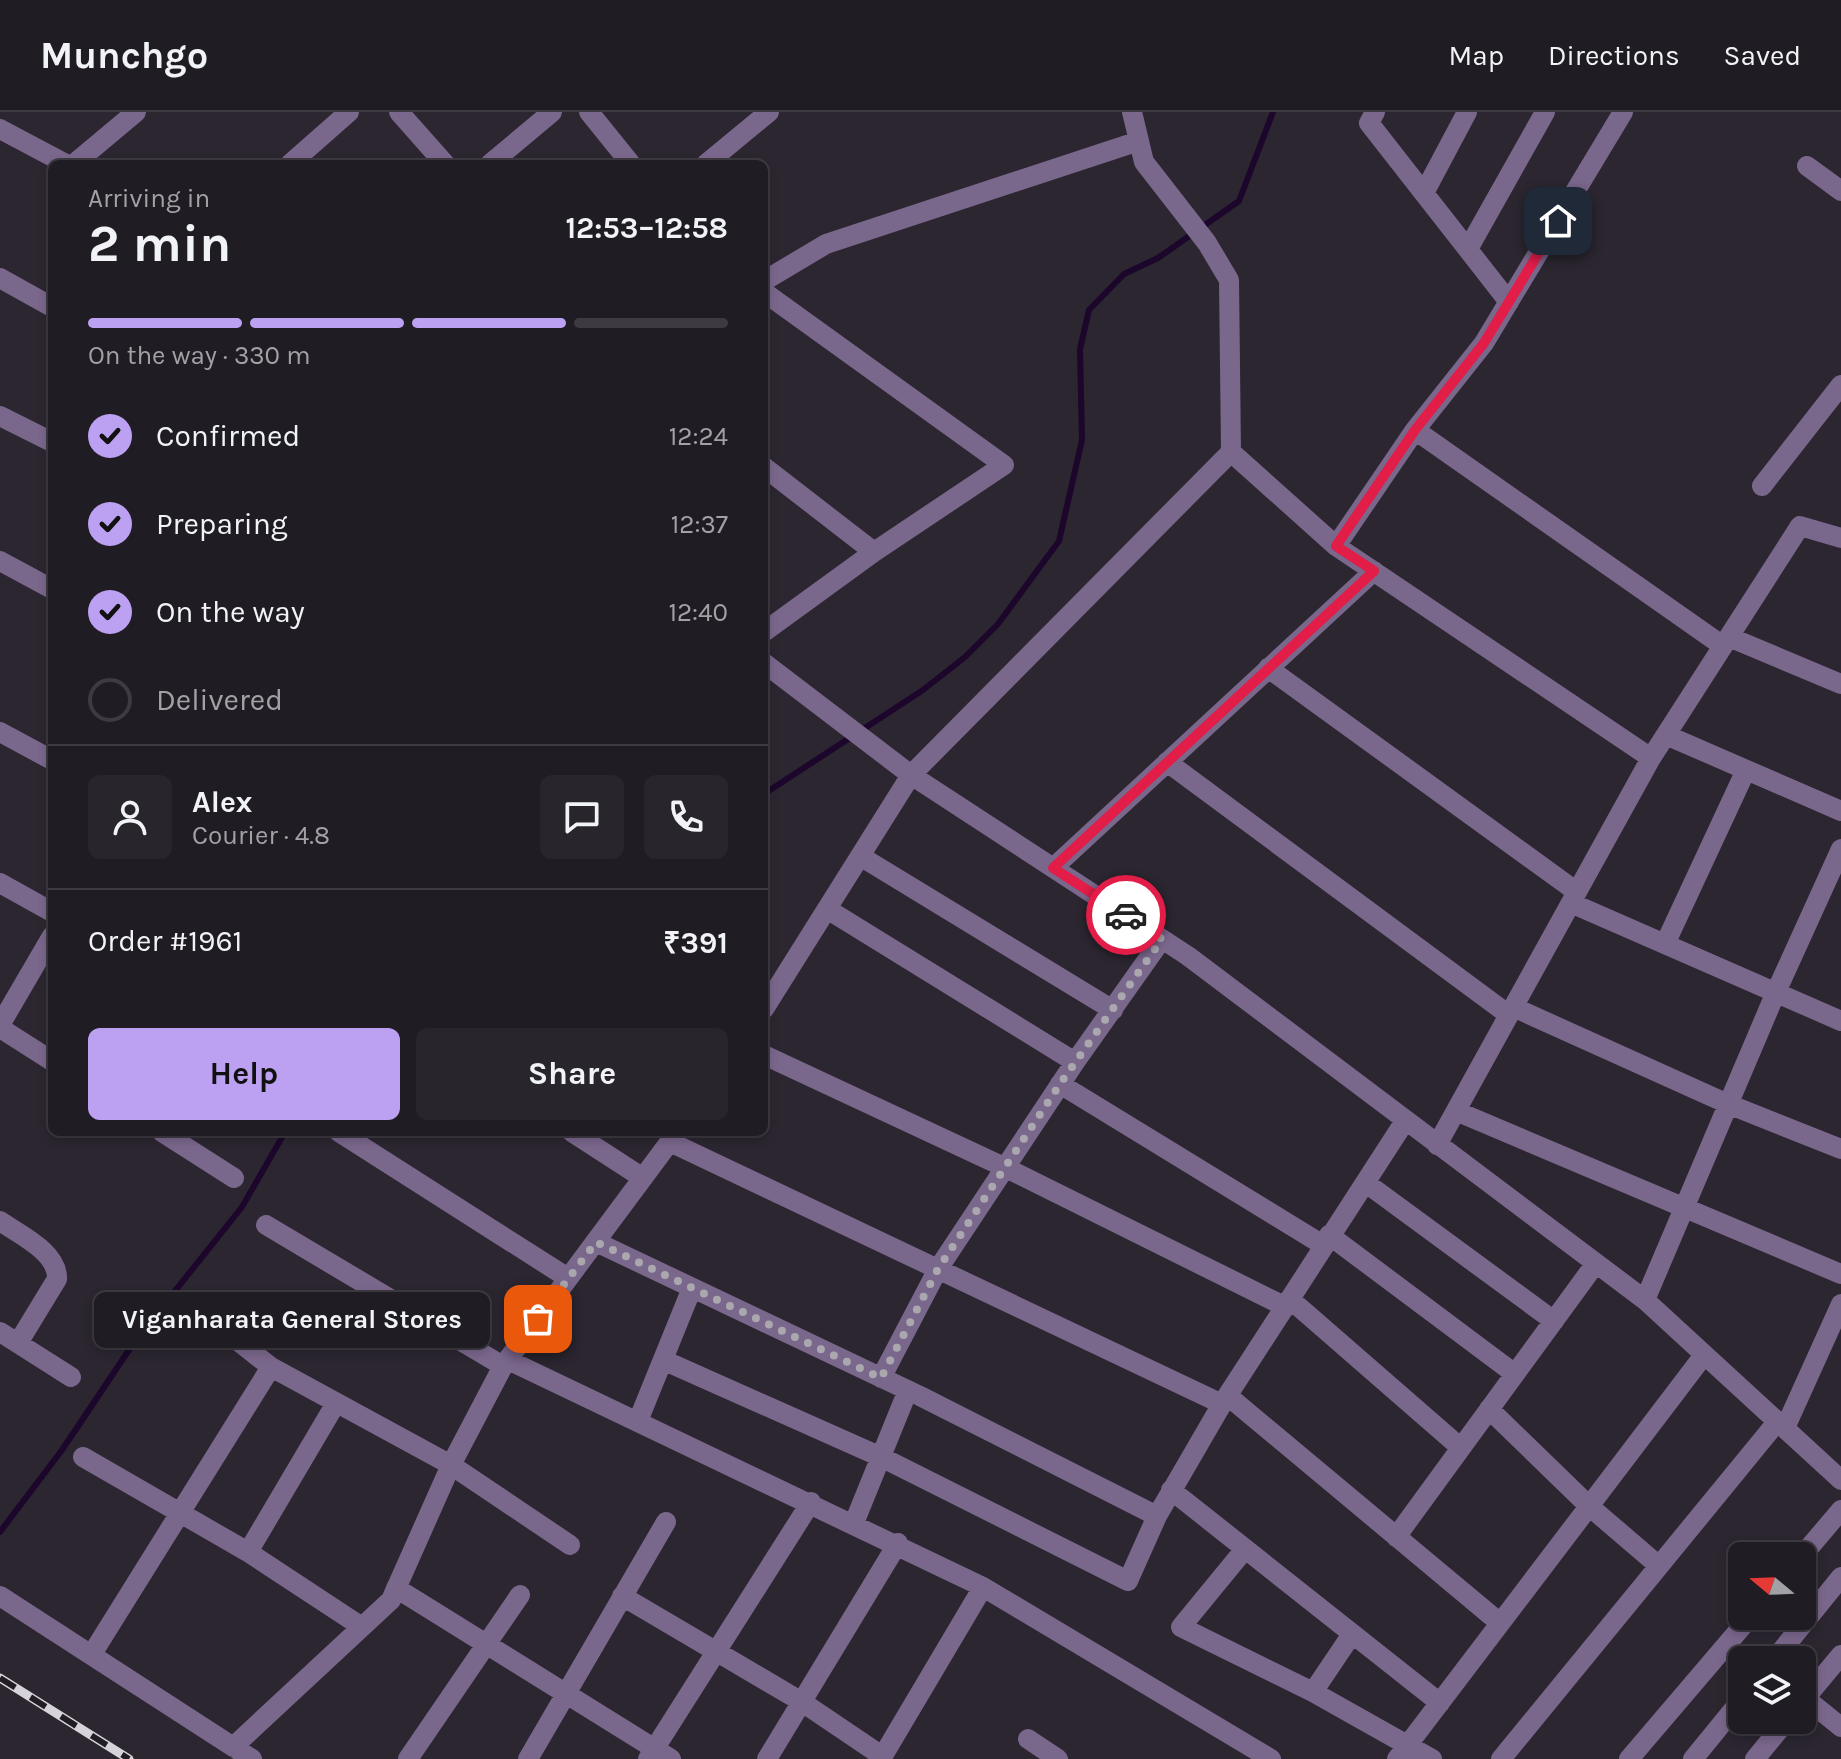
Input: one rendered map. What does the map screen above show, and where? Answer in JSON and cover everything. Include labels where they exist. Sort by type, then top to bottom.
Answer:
[{"type":"street","points":[[79,160],[136,112]]},
{"type":"street","points":[[295,160],[349,112]]},
{"type":"street","points":[[399,112],[441,160]]},
{"type":"street","points":[[495,160],[552,112]]},
{"type":"street","points":[[589,112],[628,160]]},
{"type":"street","points":[[711,160],[769,112]]},
{"type":"street","points":[[770,987],[827,909],[911,775],[1231,452],[1229,280],[1207,243],[1144,162],[1132,112]]},
{"type":"street","points":[[1375,112],[1369,123],[1509,302]]},
{"type":"street","points":[[1424,193],[1467,112]]},
{"type":"street","points":[[1468,249],[1545,112]]},
{"type":"street","points":[[1336,546],[1415,430],[1484,343],[1623,112]]},
{"type":"street","points":[[0,129],[58,160]]},
{"type":"street","points":[[768,279],[826,244],[1139,141]]},
{"type":"street","points":[[1807,166],[1841,191]]},
{"type":"street","points":[[0,278],[48,305]]},
{"type":"street","points":[[768,295],[1004,465],[874,552],[768,629]]},
{"type":"street","points":[[1762,486],[1841,385]]},
{"type":"street","points":[[0,416],[48,440]]},
{"type":"street","points":[[1415,430],[1726,641],[1841,684]]},
{"type":"street","points":[[1231,452],[1336,546],[1651,758]]},
{"type":"street","points":[[768,470],[874,552]]},
{"type":"street","points":[[1437,1145],[1651,758],[1800,526],[1841,538]]},
{"type":"street","points":[[0,561],[48,587]]},
{"type":"street","points":[[1053,868],[1374,571]]},
{"type":"street","points":[[768,666],[911,775],[1162,939],[1645,1300],[1841,1480]]},
{"type":"street","points":[[1268,668],[1574,898],[1665,944],[1841,1021]]},
{"type":"street","points":[[0,732],[48,758]]},
{"type":"street","points":[[1666,735],[1841,811]]},
{"type":"street","points":[[1167,762],[1511,1011],[1841,1149]]},
{"type":"street","points":[[1665,944],[1746,770]]},
{"type":"street","points":[[1645,1300],[1776,992],[1841,849]]},
{"type":"street","points":[[860,856],[1113,1010]]},
{"type":"street","points":[[0,883],[48,910]]},
{"type":"street","points":[[827,909],[1075,1062]]},
{"type":"street","points":[[881,1378],[938,1269],[1060,1084],[1162,939]]},
{"type":"street","points":[[48,943],[0,1026],[48,1058]]},
{"type":"street","points":[[768,1057],[1288,1304],[1461,1448]]},
{"type":"street","points":[[1060,1084],[1326,1240],[1515,1374]]},
{"type":"street","points":[[1456,1111],[1841,1274]]},
{"type":"street","points":[[663,1360],[881,1457],[1128,1581],[1157,1516],[1225,1400],[1405,1121]]},
{"type":"street","points":[[168,1136],[234,1178]]},
{"type":"street","points":[[345,1136],[568,1278]]},
{"type":"street","points":[[578,1136],[643,1178]]},
{"type":"street","points":[[233,1747],[391,1600],[451,1465],[505,1363],[673,1137],[938,1269],[1225,1400],[1500,1623]]},
{"type":"street","points":[[1366,1183],[1554,1321]]},
{"type":"street","points":[[0,1221],[52,1258],[58,1268],[57,1279],[18,1343]]},
{"type":"street","points":[[266,1225],[505,1363],[811,1502],[983,1587],[1271,1759]]},
{"type":"street","points":[[596,1242],[908,1390],[1157,1516]]},
{"type":"street","points":[[1396,1537],[1596,1263]]},
{"type":"street","points":[[638,1421],[692,1288]]},
{"type":"street","points":[[1501,1759],[1659,1566],[1781,1425],[1835,1332],[1841,1304]]},
{"type":"street","points":[[214,1322],[271,1367],[451,1465],[570,1545]]},
{"type":"street","points":[[0,1332],[71,1377]]},
{"type":"street","points":[[1402,1752],[1704,1355]]},
{"type":"street","points":[[92,1654],[271,1367]]},
{"type":"street","points":[[854,1523],[908,1390]]},
{"type":"street","points":[[248,1552],[336,1403]]},
{"type":"street","points":[[1489,1409],[1589,1506],[1659,1566]]},
{"type":"street","points":[[83,1457],[248,1552],[362,1627]]},
{"type":"street","points":[[1171,1490],[1440,1703]]},
{"type":"street","points":[[396,1588],[658,1755],[715,1653],[811,1502]]},
{"type":"street","points":[[1814,1542],[1841,1510]]},
{"type":"street","points":[[528,1759],[666,1522]]},
{"type":"street","points":[[767,1759],[898,1543]]},
{"type":"street","points":[[1245,1549],[1181,1627],[1313,1692],[1402,1752],[1432,1759]]},
{"type":"street","points":[[1785,1646],[1841,1577]]},
{"type":"street","points":[[622,1596],[802,1702],[882,1758],[983,1587]]},
{"type":"street","points":[[408,1759],[520,1595]]},
{"type":"street","points":[[0,1596],[252,1759]]},
{"type":"street","points":[[1629,1759],[1739,1630]]},
{"type":"street","points":[[1313,1692],[1352,1634]]},
{"type":"street","points":[[1816,1685],[1841,1655]]},
{"type":"street","points":[[1816,1709],[1841,1727]]},
{"type":"street","points":[[1693,1759],[1728,1716]]},
{"type":"street","points":[[1755,1759],[1776,1734]]},
{"type":"street","points":[[1028,1739],[1058,1759]]},
{"type":"waterway","points":[[768,791],[923,690],[965,657],[998,624],[1059,541],[1082,440],[1080,349],[1089,310],[1124,274],[1158,258],[1239,201],[1273,112]]},
{"type":"waterway","points":[[0,1532],[62,1450],[135,1341],[242,1207],[283,1136]]},
{"type":"railway","points":[[0,1678],[129,1759]]},
{"type":"way so far","points":[[538,1319],[596,1242],[881,1378],[938,1269],[1060,1084],[1162,939],[1126,915]]},
{"type":"place","name":"Viganharata General Stores","points":[[538,1319]]},
{"type":"route","points":[[1126,915],[1053,868],[1374,571],[1336,546],[1415,430],[1484,343],[1558,221]]}]
